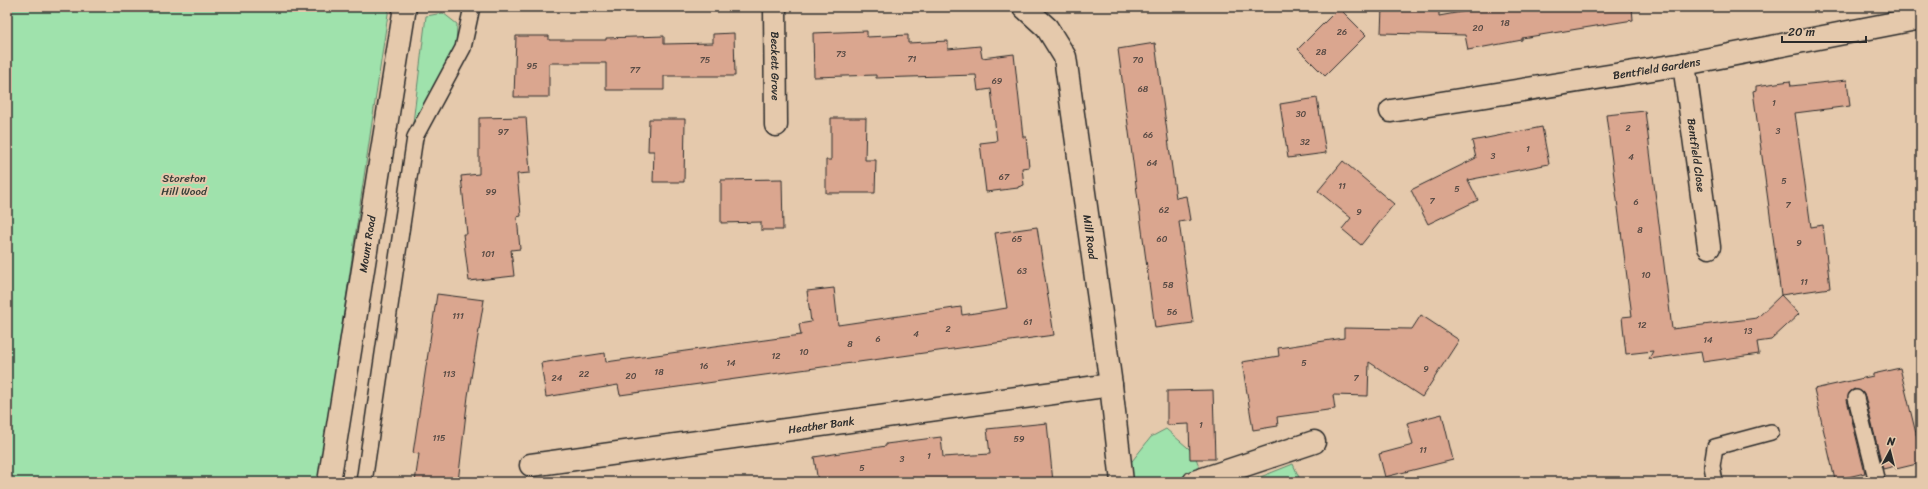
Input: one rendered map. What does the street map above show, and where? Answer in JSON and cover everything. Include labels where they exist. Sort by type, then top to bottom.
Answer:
[{"type":"street","name":"Mount Road","points":[[329,482],[405,7]]},
{"type":"street","name":"Beckett Grove","points":[[776,7],[776,124]]},
{"type":"street","name":"Mill Road","points":[[1024,7],[1047,28],[1065,57],[1111,384],[1122,482]]},
{"type":"street","name":"Bentfield Gardens","points":[[1391,112],[1684,64],[1921,18]]},
{"type":"street","name":"Bentfield Close","points":[[1684,64],[1709,247]]},
{"type":"street","name":"Heather Bank","points":[[531,465],[1111,384]]},
{"type":"street","points":[[1194,482],[1314,442]]},
{"type":"lane","points":[[364,482],[415,136],[463,48],[472,7]]},
{"type":"lane","points":[[1856,398],[1877,482]]},
{"type":"lane","points":[[1715,482],[1712,466],[1715,447],[1771,432]]},
{"type":"green space","name":"Storeton Hill Wood","points":[[7,7],[389,7],[319,482],[7,482]]},
{"type":"green space","points":[[443,13],[457,24],[456,46],[413,123],[426,16]]},
{"type":"green space","points":[[1166,429],[1194,453],[1205,482],[1125,482],[1125,470],[1151,437]]},
{"type":"green space","points":[[1293,464],[1301,482],[1248,482]]},
{"type":"building","points":[[1382,7],[1439,7],[1439,16],[1489,7],[1632,7],[1633,20],[1522,38],[1522,40],[1468,50],[1465,35],[1381,33]]},
{"type":"building","points":[[1339,8],[1366,35],[1325,76],[1298,49]]},
{"type":"building","points":[[867,31],[867,37],[908,35],[908,43],[948,41],[948,49],[980,46],[982,58],[1014,54],[1023,137],[1026,137],[1029,167],[1022,168],[1024,185],[1018,188],[986,192],[980,143],[997,141],[991,89],[978,91],[976,75],[876,78],[876,75],[814,77],[813,33]]},
{"type":"building","points":[[734,33],[735,76],[664,76],[664,90],[606,90],[606,63],[549,63],[549,97],[514,97],[516,36],[549,36],[549,40],[606,40],[606,38],[664,36],[664,44],[713,43],[713,34]]},
{"type":"building","points":[[1155,43],[1176,198],[1186,196],[1190,220],[1179,222],[1193,323],[1155,328],[1118,49]]},
{"type":"building","points":[[1847,80],[1850,106],[1795,113],[1811,227],[1823,225],[1830,288],[1781,295],[1753,91],[1756,90],[1756,86],[1790,81],[1791,86]]},
{"type":"building","points":[[1317,98],[1326,153],[1288,158],[1280,104]]},
{"type":"building","points":[[1645,111],[1672,329],[1757,318],[1781,295],[1799,314],[1771,340],[1757,342],[1759,354],[1703,362],[1701,352],[1649,359],[1653,351],[1626,354],[1622,317],[1632,316],[1606,115]]},
{"type":"building","points":[[526,117],[530,173],[517,174],[521,216],[517,217],[520,249],[511,250],[514,276],[469,281],[463,234],[467,234],[461,176],[479,174],[479,118]]},
{"type":"building","points":[[831,118],[866,118],[865,160],[876,160],[875,193],[826,193],[826,160],[831,160]]},
{"type":"building","points":[[649,119],[685,119],[684,182],[653,182],[654,151],[648,151]]},
{"type":"building","points":[[1542,127],[1549,164],[1468,180],[1478,200],[1428,224],[1411,190],[1476,158],[1472,141]]},
{"type":"building","points":[[1343,161],[1394,204],[1361,245],[1342,229],[1351,218],[1318,191]]},
{"type":"building","points":[[782,179],[783,230],[761,230],[761,222],[721,223],[721,180]]},
{"type":"building","points":[[1037,227],[1054,335],[620,395],[618,385],[546,397],[541,363],[605,353],[606,362],[801,335],[799,324],[811,322],[807,291],[834,288],[838,325],[961,307],[962,315],[1007,308],[995,233]]},
{"type":"building","points":[[437,294],[484,300],[468,396],[458,482],[415,482],[419,454],[413,453]]},
{"type":"building","points":[[1421,315],[1459,340],[1422,397],[1369,362],[1368,396],[1333,395],[1335,409],[1277,417],[1278,426],[1253,430],[1242,362],[1279,356],[1278,348],[1344,338],[1344,328],[1412,329]]},
{"type":"building","points":[[1900,368],[1921,454],[1921,463],[1896,469],[1895,466],[1883,469],[1865,396],[1862,392],[1854,389],[1850,392],[1847,400],[1865,473],[1835,480],[1814,389],[1873,376],[1873,374]]},
{"type":"building","points":[[1213,390],[1215,459],[1190,459],[1189,424],[1167,425],[1167,391]]},
{"type":"building","points":[[1442,414],[1453,460],[1385,477],[1379,454],[1413,445],[1407,423]]},
{"type":"building","points":[[1047,423],[1053,482],[818,482],[814,457],[886,446],[886,444],[941,437],[943,457],[990,454],[987,429]]}]
